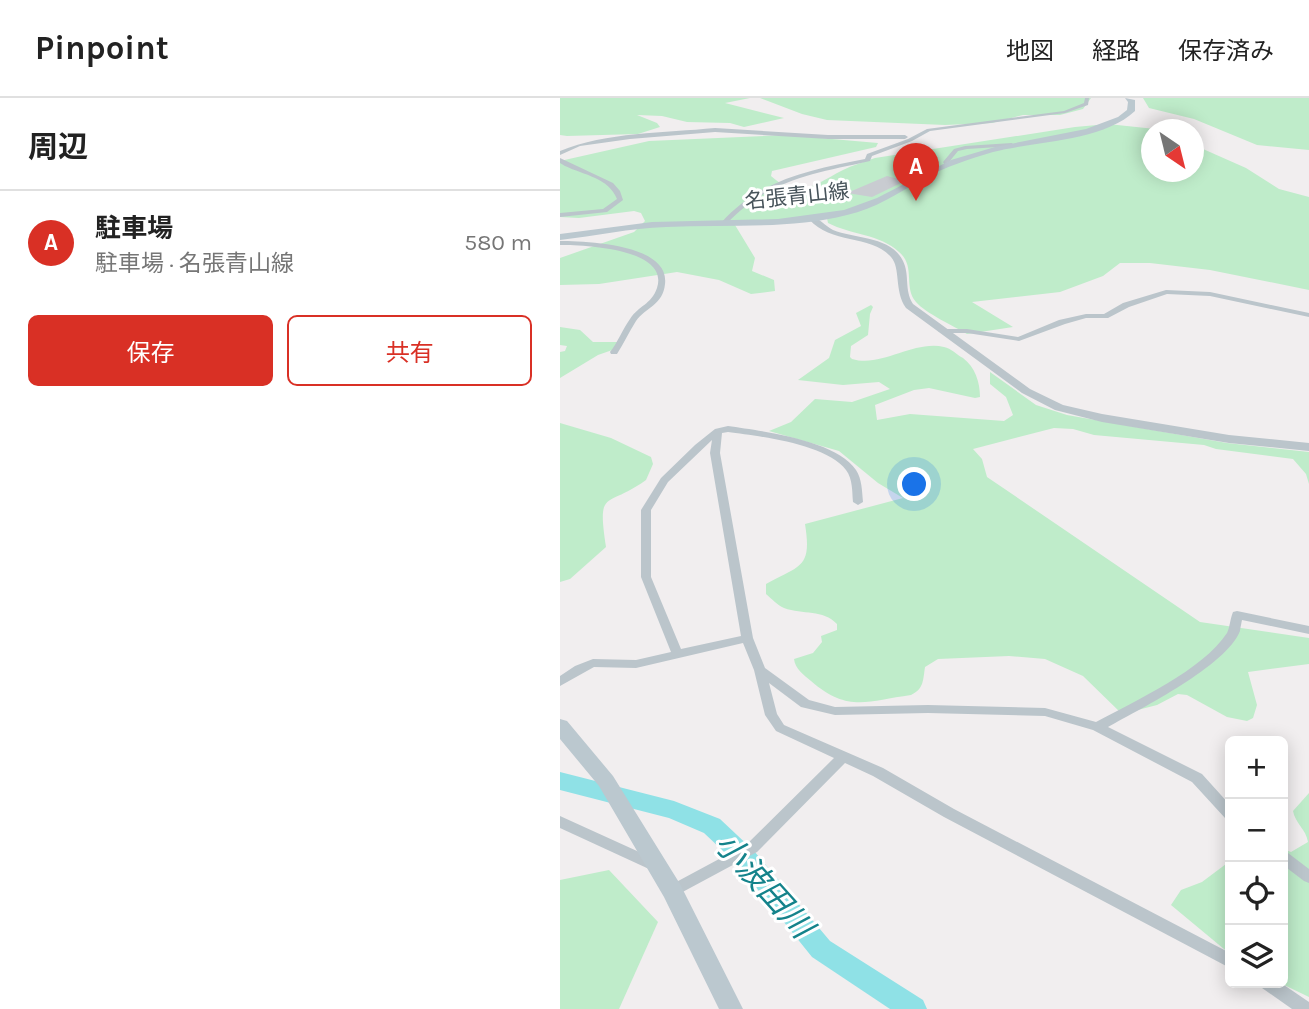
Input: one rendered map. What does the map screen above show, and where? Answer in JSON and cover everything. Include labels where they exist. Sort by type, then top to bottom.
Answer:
[{"type":"main road","name":"名張青山線","points":[[560,237],[637,226],[813,219],[856,210],[881,202],[911,182],[947,164],[1012,145],[1121,120],[1131,111],[1132,102],[1129,98]]},
{"type":"main road","points":[[560,726],[606,782],[672,891],[731,1009]]},
{"type":"street","points":[[724,223],[734,212],[777,182],[805,173],[868,160],[866,158],[869,155],[939,128],[1065,112],[1086,104],[1087,98]]},
{"type":"street","points":[[560,153],[579,145],[630,137],[715,130],[828,137],[914,137]]},
{"type":"street","points":[[560,160],[568,167],[605,181],[617,190],[620,200],[605,211],[560,215]]},
{"type":"street","points":[[813,219],[830,231],[868,240],[893,254],[901,265],[901,290],[906,303],[1026,391],[1059,408],[1102,418],[1248,442],[1309,447]]},
{"type":"street","points":[[560,243],[598,245],[630,251],[648,260],[659,270],[663,283],[655,302],[639,309],[624,332],[624,341],[614,352]]},
{"type":"street","points":[[942,331],[967,331],[1019,339],[1086,316],[1105,316],[1126,305],[1166,292],[1210,294],[1309,315]]},
{"type":"street","points":[[677,653],[646,577],[646,510],[664,480],[718,431],[728,429],[806,444],[842,461],[851,469],[857,486],[858,502]]},
{"type":"street","points":[[718,431],[715,453],[747,638],[760,670],[771,715],[780,728],[878,772],[949,813],[1225,958]]},
{"type":"street","points":[[1097,727],[1204,665],[1232,638],[1239,622],[1237,614],[1309,630]]},
{"type":"street","points":[[560,682],[579,668],[593,663],[636,664],[747,638]]},
{"type":"street","points":[[760,670],[804,704],[835,711],[928,709],[1045,712],[1097,727],[1197,778],[1225,809]]},
{"type":"street","points":[[672,891],[752,848],[843,757]]},
{"type":"street","points":[[560,822],[656,866]]},
{"type":"street","points":[[1288,861],[1309,877]]},
{"type":"street","points":[[1275,988],[1304,1009]]},
{"type":"green space","points":[[560,98],[750,98],[725,103],[784,118],[744,127],[730,123],[687,122],[662,116],[637,115],[657,123],[660,127],[638,134],[567,136],[560,135]]},
{"type":"green space","points":[[760,98],[1091,98],[1083,109],[1060,115],[1023,115],[992,123],[945,125],[827,120]]},
{"type":"green space","points":[[1143,98],[1309,98],[1309,150],[1257,145],[1204,123],[1204,119],[1149,108]]},
{"type":"green space","points":[[1108,124],[1141,128],[1141,182],[1204,182],[1204,149],[1246,168],[1279,189],[1309,197],[1309,290],[1210,270],[1150,263],[1120,263],[1103,276],[1060,292],[972,302],[1013,327],[967,334],[916,302],[910,290],[907,264],[899,252],[874,238],[828,223],[827,218],[735,225],[755,258],[752,271],[774,280],[775,291],[751,294],[719,280],[677,272],[599,284],[560,285],[560,258],[634,232],[645,221],[641,213],[634,211],[579,218],[560,217],[560,161],[649,141],[786,135],[878,143],[876,147],[772,171],[771,176],[781,183],[799,189],[816,185],[847,168],[875,158]]},
{"type":"green space","points":[[871,305],[873,307],[868,335],[851,346],[852,359],[875,360],[921,347],[947,348],[971,366],[980,391],[980,397],[975,398],[929,388],[914,390],[875,405],[877,420],[910,414],[1004,421],[1013,415],[1006,397],[990,384],[990,372],[1036,405],[1067,415],[1227,443],[1309,452],[1309,484],[1306,474],[1293,459],[1204,445],[1094,435],[1073,429],[1054,428],[973,449],[982,459],[987,477],[1200,622],[1309,638],[1309,664],[1248,672],[1257,705],[1253,718],[1247,721],[1227,717],[1187,695],[1178,694],[1157,705],[1122,714],[1083,676],[1045,659],[1009,656],[938,659],[925,667],[922,684],[915,693],[870,702],[836,698],[811,681],[798,669],[794,659],[813,653],[822,642],[821,636],[837,630],[837,624],[825,616],[781,607],[766,594],[766,584],[796,568],[805,557],[805,524],[903,498],[878,483],[839,451],[769,431],[791,422],[815,399],[852,402],[890,389],[879,382],[843,385],[798,380],[829,358],[835,340],[861,326],[856,313]]},
{"type":"green space","points":[[560,327],[580,330],[593,342],[619,342],[618,348],[598,355],[560,378],[560,352],[565,351],[567,346],[560,345]]},
{"type":"green space","points":[[560,423],[611,438],[651,457],[653,464],[646,480],[613,498],[604,507],[606,547],[570,579],[560,582]]},
{"type":"green space","points":[[1309,793],[1309,997],[1288,987],[1288,851],[1291,852],[1308,842],[1293,811]]},
{"type":"green space","points":[[1225,865],[1225,950],[1171,905],[1181,890],[1202,882]]},
{"type":"green space","points":[[609,870],[658,922],[619,1009],[560,1009],[560,880]]},
{"type":"building","points":[[887,176],[905,181],[872,197],[847,193]]},
{"type":"waterway","name":"小波田川","points":[[560,781],[674,810],[712,826],[746,858],[821,949],[913,1009]]},
{"type":"place","name":"駐車場","points":[[916,201]]}]
